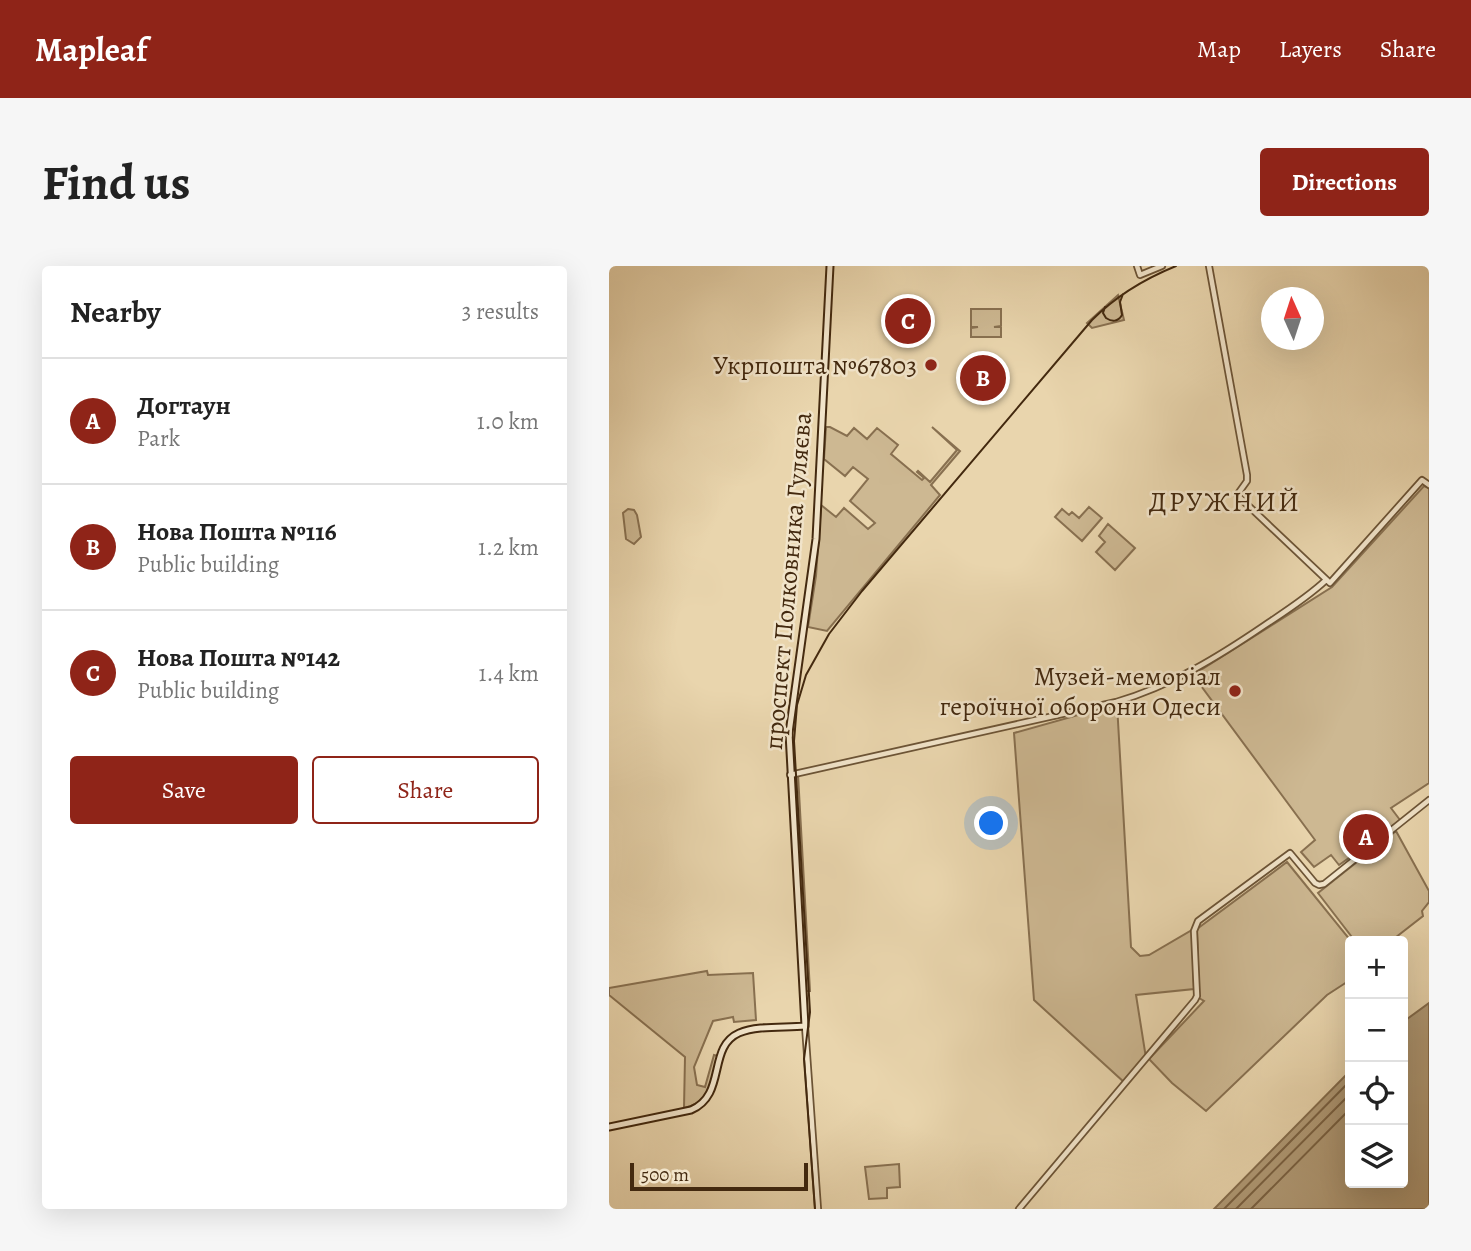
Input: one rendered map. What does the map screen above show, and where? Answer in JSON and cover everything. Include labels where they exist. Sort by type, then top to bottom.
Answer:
[{"type":"main road","name":"проспект Полковника Гуляєва","points":[[805,1026],[789,725],[816,540],[830,266]]},
{"type":"main road","points":[[609,1127],[691,1110],[701,1105],[711,1092],[725,1045],[737,1034],[753,1030],[805,1026]]},
{"type":"street","points":[[1137,266],[1140,275],[1162,266]]},
{"type":"street","points":[[1209,266],[1247,475],[1247,481],[1237,495],[1328,581]]},
{"type":"street","points":[[790,775],[1096,707],[1148,692],[1192,672],[1328,581],[1422,480],[1429,485]]},
{"type":"street","points":[[1019,1209],[1195,1000],[1197,996],[1193,936],[1196,924],[1290,853],[1315,883],[1322,885],[1429,800]]},
{"type":"street","points":[[805,1026],[817,1209]]},
{"type":"shaded area","points":[[1118,295],[1124,320],[1092,328],[1087,323]]},
{"type":"shaded area","points":[[971,309],[1001,309],[1001,326],[994,327],[1001,327],[1001,337],[971,337],[971,328],[978,327],[971,327]]},
{"type":"shaded area","points":[[826,427],[847,436],[854,428],[867,439],[877,428],[898,445],[891,454],[922,480],[924,478],[918,471],[930,482],[957,450],[932,427],[960,451],[931,485],[940,495],[827,631],[808,627],[816,576],[821,505],[836,517],[844,508],[868,529],[875,523],[850,501],[868,479],[853,467],[845,476],[824,459]]},
{"type":"shaded area","points":[[1424,486],[1429,488],[1429,783],[1391,808],[1400,820],[1351,859],[1339,865],[1331,855],[1314,867],[1301,852],[1315,840],[1193,675],[1332,587]]},
{"type":"shaded area","points":[[1089,507],[1102,518],[1082,541],[1055,517],[1062,509],[1079,518]]},
{"type":"shaded area","points":[[628,509],[634,510],[637,515],[641,537],[634,544],[626,539],[623,513]]},
{"type":"shaded area","points":[[1108,524],[1135,548],[1115,570],[1096,552],[1105,542],[1099,536]]},
{"type":"shaded area","points":[[1117,704],[1131,947],[1140,956],[1149,955],[1192,930],[1194,989],[1136,995],[1146,1058],[1125,1083],[1034,1000],[1014,733]]},
{"type":"shaded area","points":[[798,774],[810,991],[805,991],[792,776]]},
{"type":"shaded area","points":[[1396,831],[1429,891],[1429,902],[1422,911],[1423,916],[1397,936],[1351,936],[1318,893]]},
{"type":"shaded area","points":[[1287,862],[1347,936],[1345,983],[1327,995],[1206,1111],[1172,1083],[1149,1059],[1204,1001],[1199,998],[1197,929]]},
{"type":"shaded area","points":[[707,971],[708,975],[753,973],[756,1020],[734,1022],[733,1017],[713,1021],[694,1067],[697,1085],[705,1087],[714,1055],[718,1056],[709,1089],[699,1101],[684,1108],[685,1057],[609,995],[609,988]]},
{"type":"shaded area","points":[[899,1164],[900,1187],[887,1188],[887,1198],[869,1199],[865,1167]]},
{"type":"water","points":[[1429,1003],[1429,1209],[1214,1209],[1345,1076],[1345,1188],[1408,1188],[1408,1018]]},
{"type":"tram line","points":[[815,1209],[804,1059],[810,1012],[794,741],[797,705],[806,675],[829,634],[862,591],[1092,320],[1131,288],[1176,266]]},
{"type":"tram line","points":[[1105,307],[1103,313],[1106,318],[1113,321],[1119,319],[1122,315],[1120,302],[1123,294]]},
{"type":"place","name":"Нова Пошта №142","points":[[908,321]]},
{"type":"place","name":"Укрпошта №67803","points":[[931,365]]},
{"type":"place","name":"Нова Пошта №116","points":[[983,378]]},
{"type":"place","name":"Музей-меморіал героїчної оборони Одеси","points":[[1235,691]]},
{"type":"place","name":"Догтаун","points":[[1366,837]]},
{"type":"district","name":"ДРУЖНИЙ","points":[[1225,502]]}]
